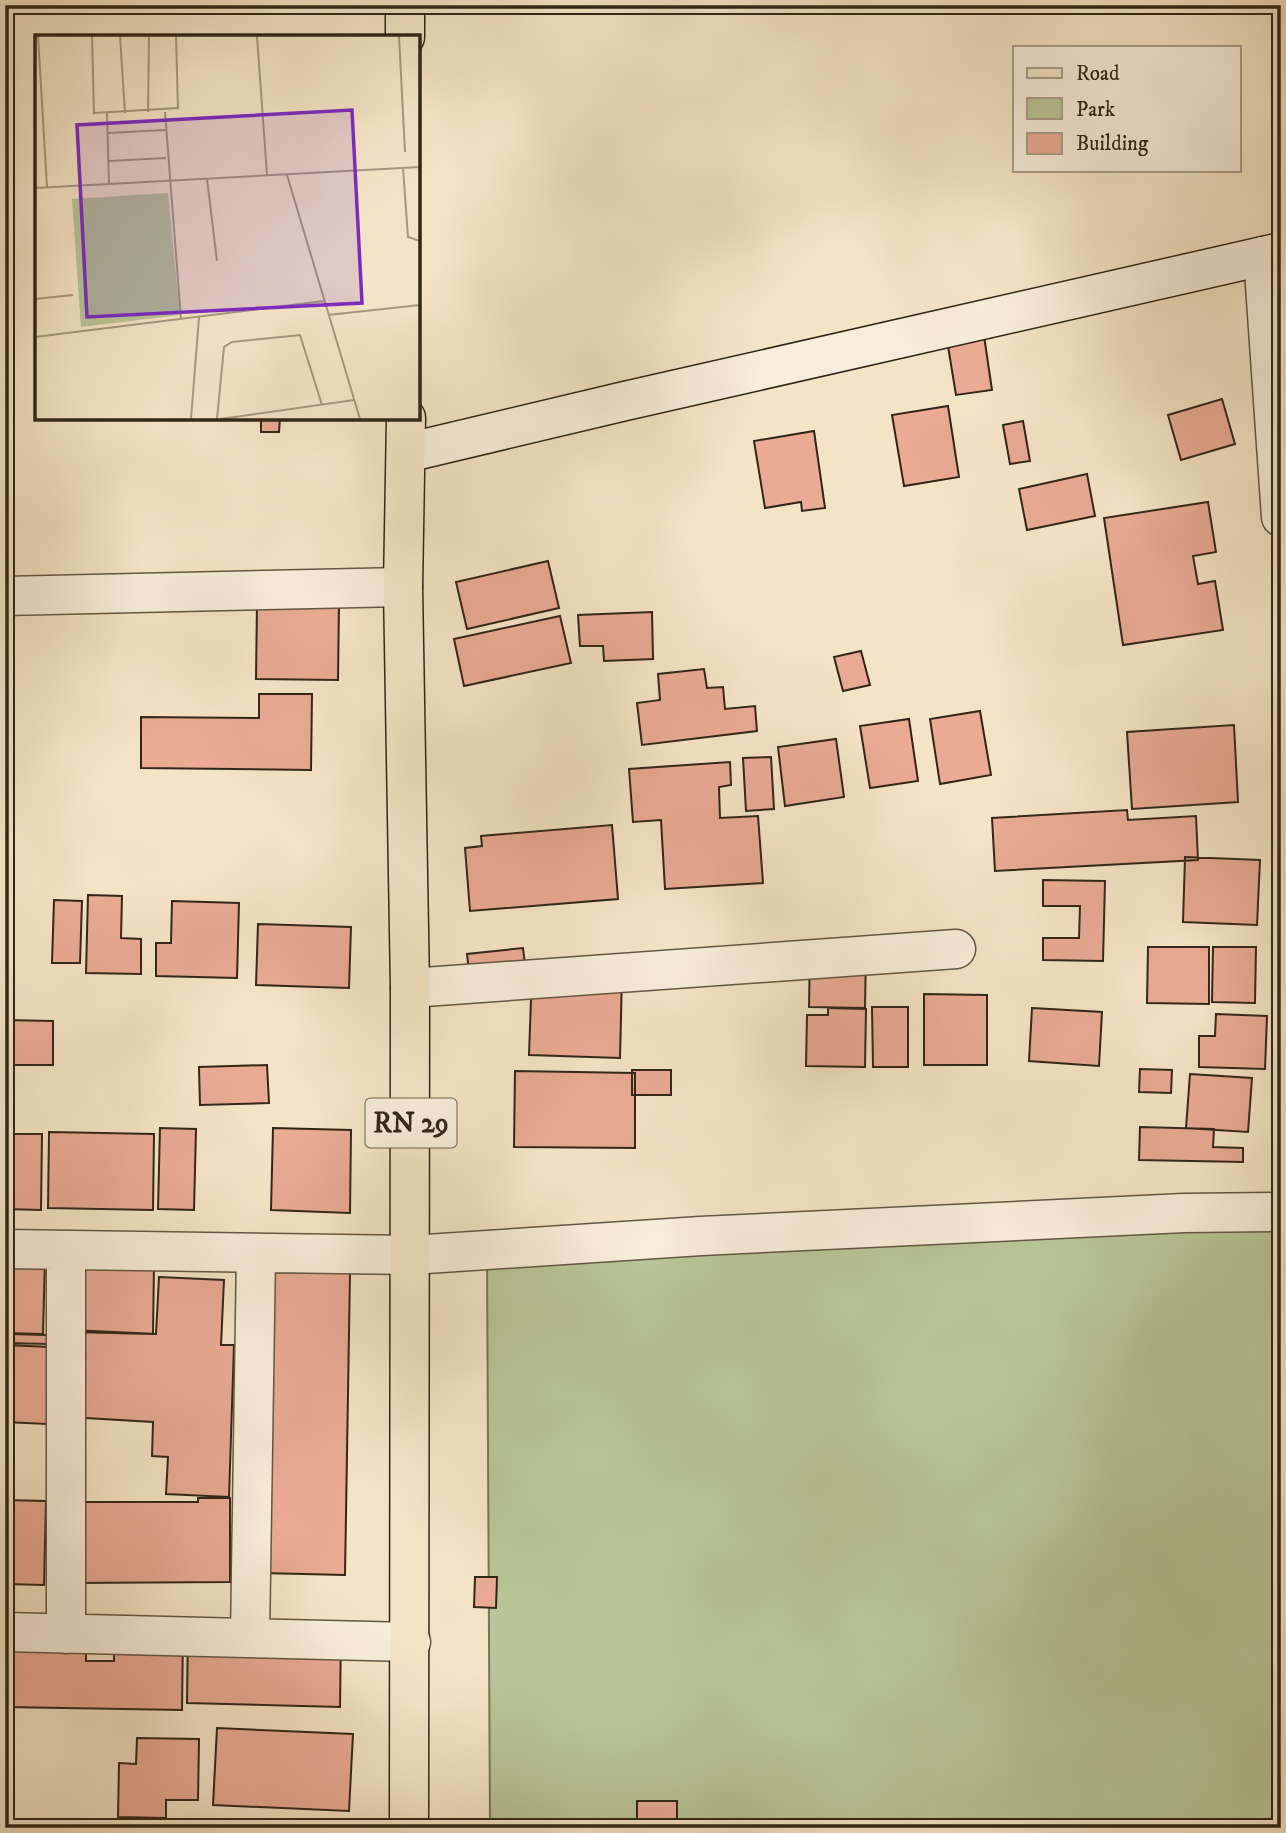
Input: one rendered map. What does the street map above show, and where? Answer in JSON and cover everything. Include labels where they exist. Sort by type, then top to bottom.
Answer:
[{"type":"main road","points":[[405,5],[405,35]]},
{"type":"main road","name":"RN 29","points":[[406,436],[404,587],[411,1255],[409,1828]]},
{"type":"street","points":[[406,436],[625,401],[1272,254],[1281,517]]},
{"type":"street","points":[[5,596],[404,587]]},
{"type":"street","points":[[410,988],[956,948]]},
{"type":"street","points":[[5,1249],[411,1255],[715,1235],[1184,1213],[1281,1212]]},
{"type":"street","points":[[66,1250],[66,1634]]},
{"type":"street","points":[[250,1637],[256,1253]]},
{"type":"street","points":[[5,1632],[411,1642]]},
{"type":"green space","points":[[1281,1216],[1281,1828],[490,1828],[487,1254]]},
{"type":"building","points":[[983,329],[992,390],[956,395],[946,334]]},
{"type":"building","points":[[1222,399],[1235,444],[1181,460],[1168,415]]},
{"type":"building","points":[[948,406],[959,477],[904,486],[892,415]]},
{"type":"building","points":[[261,420],[280,420],[279,432],[261,432]]},
{"type":"building","points":[[1023,421],[1030,461],[1010,464],[1003,425]]},
{"type":"building","points":[[814,431],[825,508],[802,511],[801,502],[765,508],[754,441]]},
{"type":"building","points":[[1087,474],[1095,516],[1027,530],[1019,489]]},
{"type":"building","points":[[1208,502],[1216,552],[1193,556],[1198,584],[1215,581],[1223,630],[1123,645],[1104,518]]},
{"type":"building","points":[[548,561],[559,608],[467,629],[456,582]]},
{"type":"building","points":[[257,601],[339,603],[338,680],[256,679]]},
{"type":"building","points":[[652,612],[653,659],[604,661],[603,646],[580,646],[578,615]]},
{"type":"building","points":[[560,616],[571,663],[464,686],[454,639]]},
{"type":"building","points":[[861,651],[870,685],[843,691],[834,657]]},
{"type":"building","points":[[704,669],[707,688],[723,687],[725,709],[755,706],[757,731],[642,745],[637,703],[660,700],[658,674]]},
{"type":"building","points":[[259,694],[312,694],[311,770],[141,768],[141,717],[259,718]]},
{"type":"building","points":[[980,711],[991,775],[940,784],[930,719]]},
{"type":"building","points":[[909,719],[918,781],[870,788],[860,726]]},
{"type":"building","points":[[1234,725],[1238,802],[1132,809],[1127,732]]},
{"type":"building","points":[[836,739],[844,797],[785,806],[778,747]]},
{"type":"building","points":[[771,757],[774,809],[746,811],[743,758]]},
{"type":"building","points":[[730,762],[731,785],[719,787],[720,818],[758,816],[763,883],[665,889],[661,820],[633,822],[629,769]]},
{"type":"building","points":[[1127,810],[1128,820],[1196,816],[1198,860],[995,871],[992,818]]},
{"type":"building","points":[[612,825],[618,899],[470,911],[465,848],[482,846],[481,836]]},
{"type":"building","points":[[1185,857],[1260,860],[1257,925],[1183,922]]},
{"type":"building","points":[[1043,880],[1105,881],[1103,961],[1043,960],[1043,938],[1079,938],[1080,906],[1043,906]]},
{"type":"building","points":[[88,895],[122,896],[121,938],[141,939],[141,974],[86,973]]},
{"type":"building","points":[[5,898],[13,898],[9,982],[5,982]]},
{"type":"building","points":[[54,900],[82,901],[80,963],[52,963]]},
{"type":"building","points":[[172,901],[239,903],[237,978],[156,976],[156,943],[171,943]]},
{"type":"building","points":[[258,924],[351,927],[349,988],[256,985]]},
{"type":"building","points":[[1148,947],[1209,947],[1209,1004],[1147,1003]]},
{"type":"building","points":[[1213,947],[1256,947],[1255,1003],[1212,1002]]},
{"type":"building","points":[[523,948],[527,981],[471,988],[467,954]]},
{"type":"building","points":[[810,950],[866,951],[865,1008],[809,1007]]},
{"type":"building","points":[[532,972],[622,974],[620,1058],[529,1055]]},
{"type":"building","points":[[924,994],[987,995],[987,1065],[924,1065]]},
{"type":"building","points":[[872,1007],[908,1007],[908,1067],[873,1067]]},
{"type":"building","points":[[828,1008],[866,1009],[865,1067],[806,1066],[807,1015],[828,1015]]},
{"type":"building","points":[[1032,1008],[1102,1012],[1099,1066],[1029,1061]]},
{"type":"building","points":[[1216,1014],[1267,1016],[1265,1069],[1199,1067],[1199,1036],[1215,1036]]},
{"type":"building","points":[[5,1020],[53,1021],[53,1065],[5,1065]]},
{"type":"building","points":[[267,1065],[269,1103],[200,1105],[199,1067]]},
{"type":"building","points":[[1140,1069],[1172,1070],[1171,1093],[1139,1092]]},
{"type":"building","points":[[632,1070],[671,1070],[671,1095],[632,1095]]},
{"type":"building","points":[[515,1071],[635,1073],[635,1148],[514,1147]]},
{"type":"building","points":[[1190,1074],[1252,1078],[1248,1132],[1186,1128]]},
{"type":"building","points":[[1140,1127],[1214,1129],[1213,1147],[1243,1148],[1243,1162],[1139,1160]]},
{"type":"building","points":[[160,1128],[196,1129],[194,1210],[158,1209]]},
{"type":"building","points":[[273,1128],[351,1130],[350,1213],[271,1210]]},
{"type":"building","points":[[49,1132],[154,1134],[153,1210],[48,1208]]},
{"type":"building","points":[[5,1134],[42,1134],[41,1210],[5,1209]]},
{"type":"building","points":[[5,1258],[45,1258],[43,1334],[5,1333]]},
{"type":"building","points":[[73,1262],[154,1264],[153,1334],[71,1332]]},
{"type":"building","points":[[266,1272],[350,1273],[345,1575],[261,1573]]},
{"type":"building","points":[[159,1277],[224,1280],[221,1345],[234,1345],[229,1497],[166,1494],[168,1457],[152,1456],[153,1422],[69,1417],[73,1330],[156,1334]]},
{"type":"building","points":[[5,1334],[49,1335],[49,1344],[5,1343]]},
{"type":"building","points":[[5,1345],[51,1347],[47,1424],[5,1422]]},
{"type":"building","points":[[198,1498],[230,1498],[230,1582],[70,1583],[69,1502],[198,1502]]},
{"type":"building","points":[[5,1500],[46,1501],[44,1585],[5,1584]]},
{"type":"building","points":[[475,1577],[497,1577],[496,1608],[474,1607]]},
{"type":"building","points":[[188,1627],[341,1630],[340,1707],[187,1703]]},
{"type":"building","points":[[183,1630],[182,1710],[5,1707],[5,1632],[86,1633],[86,1661],[114,1661],[114,1640]]},
{"type":"building","points":[[217,1728],[353,1734],[349,1811],[213,1805]]},
{"type":"building","points":[[137,1738],[199,1739],[198,1800],[166,1800],[166,1818],[118,1817],[119,1763],[136,1764]]},
{"type":"building","points":[[637,1801],[677,1801],[677,1828],[637,1828]]},
{"type":"building","points":[[5,1813],[8,1813],[7,1826],[75,1828],[5,1828]]}]
